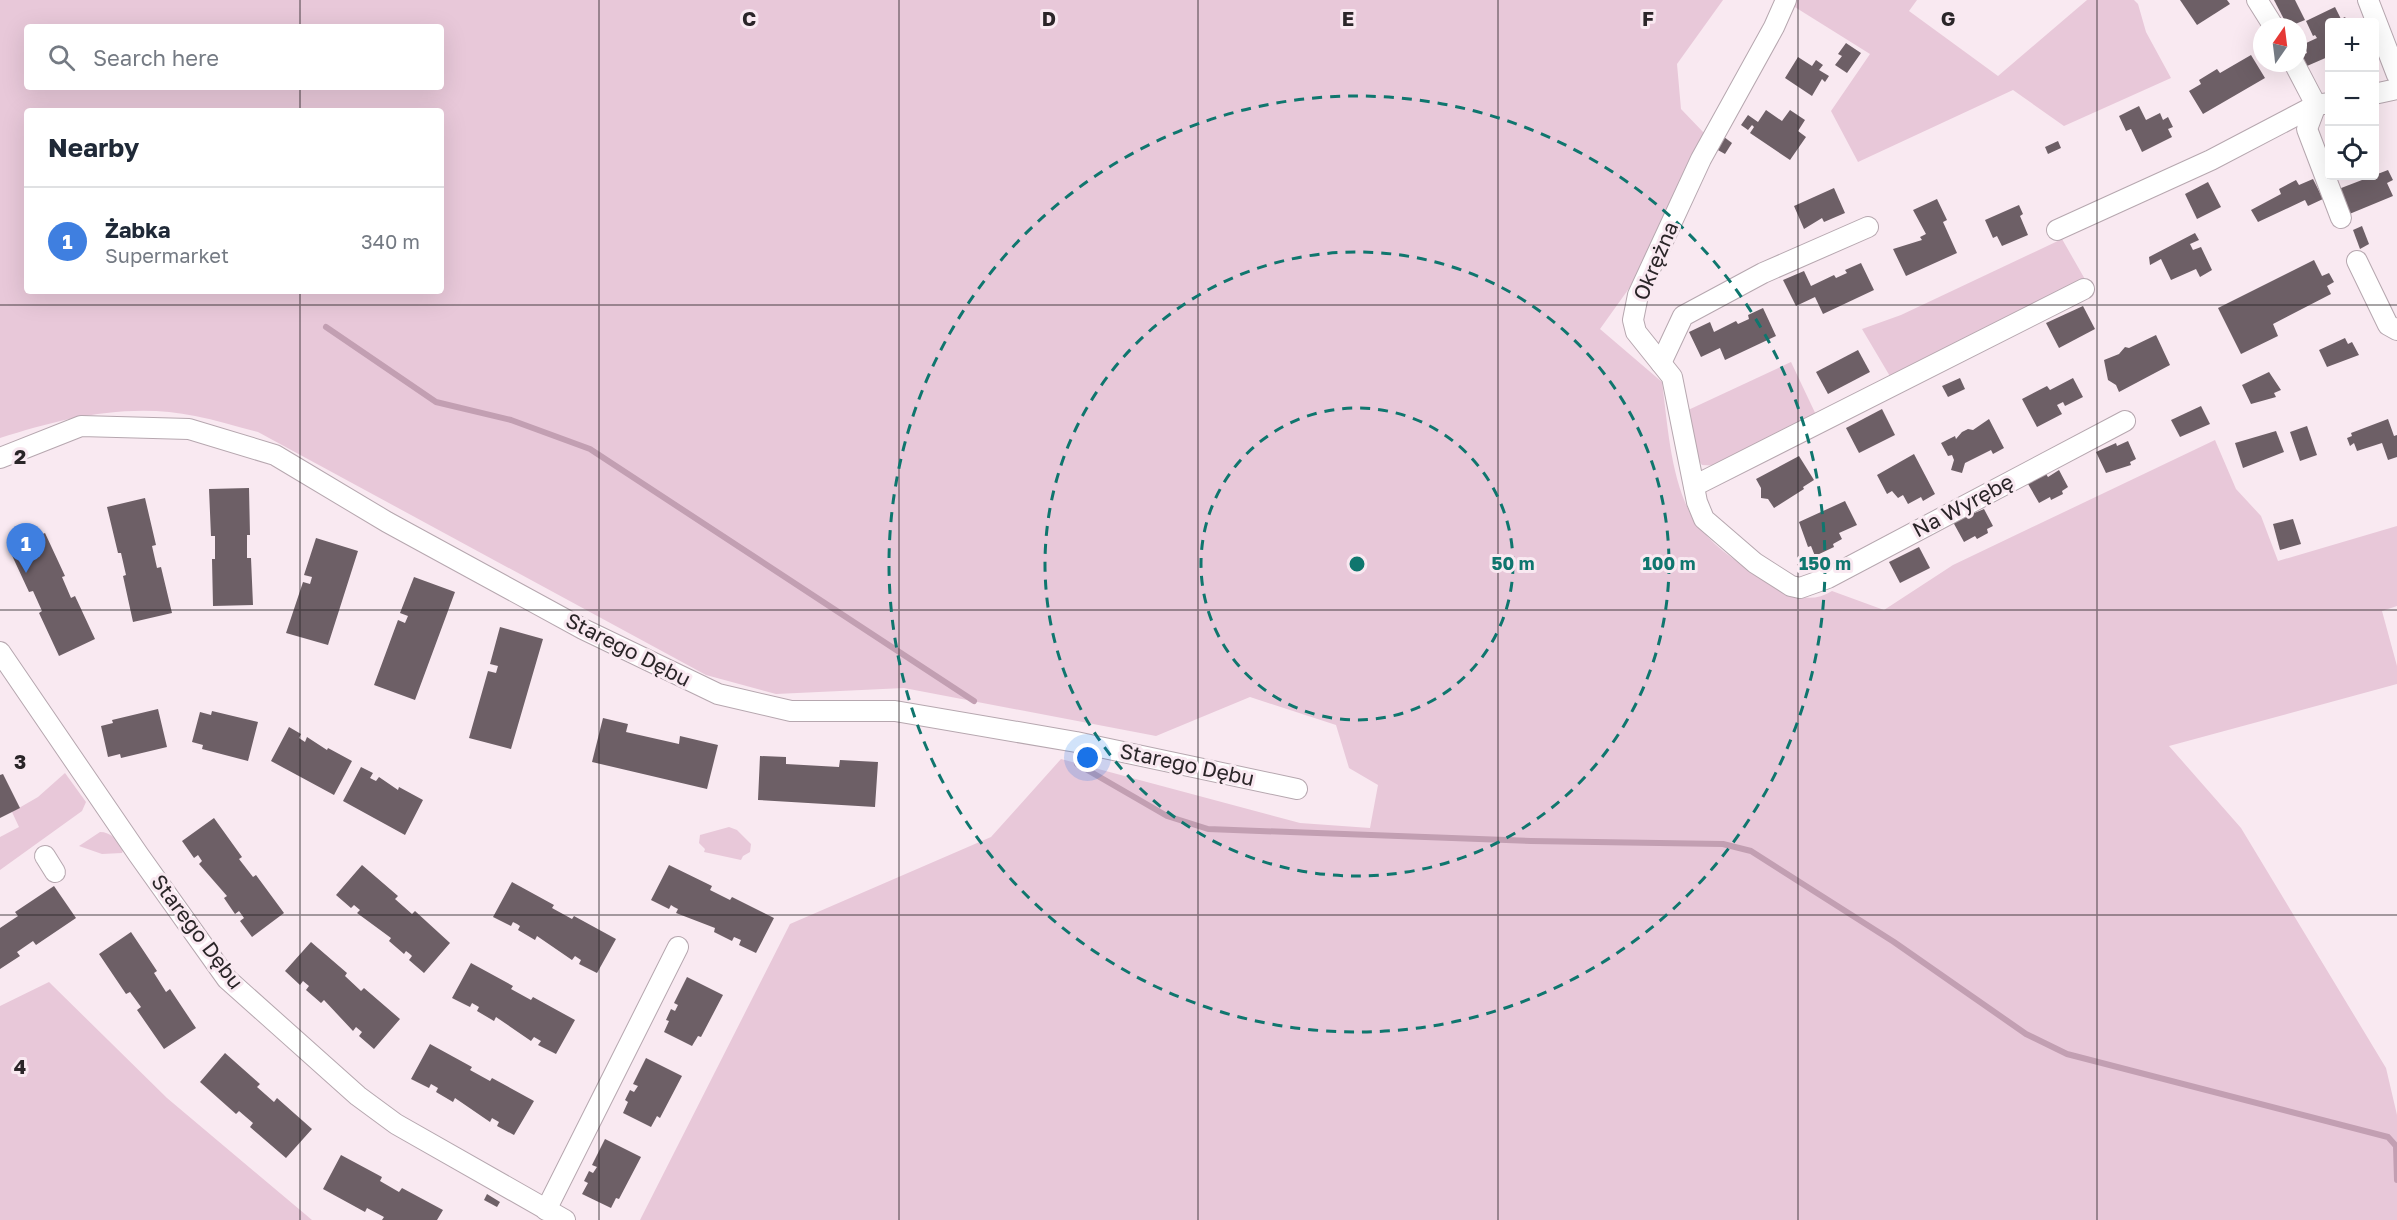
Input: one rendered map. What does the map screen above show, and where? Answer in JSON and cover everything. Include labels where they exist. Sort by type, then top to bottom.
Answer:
[{"type":"street","name":"Okrężna","points":[[1786,0],[1774,27],[1701,159],[1638,295],[1633,320],[1636,332],[1672,377],[1694,486],[1704,519],[1755,563],[1791,586],[1800,588]]},
{"type":"street","points":[[2257,0],[2268,18]]},
{"type":"street","points":[[2368,0],[2397,75]]},
{"type":"street","points":[[2300,72],[2323,104]]},
{"type":"street","points":[[2379,93],[2397,89]]},
{"type":"street","points":[[2323,104],[2307,129],[2341,218]]},
{"type":"street","points":[[2057,230],[2211,160],[2323,104]]},
{"type":"street","points":[[1661,363],[1683,316],[1763,273],[1868,227]]},
{"type":"street","points":[[2357,261],[2392,328]]},
{"type":"street","points":[[1694,486],[2084,289]]},
{"type":"street","name":"Na Wyrębę","points":[[1800,588],[1828,578],[2125,421]]},
{"type":"street","name":"Starego Dębu","points":[[0,458],[81,426],[189,429],[275,455],[387,522],[573,623],[718,694],[791,711],[895,711],[1076,742],[1297,789]]},
{"type":"street","name":"Starego Dębu","points":[[0,652],[150,872],[227,979],[358,1096],[396,1124],[565,1220]]},
{"type":"street","points":[[546,1210],[678,947]]},
{"type":"shaded area","points":[[0,0],[1723,0],[1677,64],[1681,109],[1705,134],[1630,287],[1600,329],[1662,382],[1672,458],[1683,496],[1700,528],[1723,551],[1777,587],[1800,597],[1816,597],[1832,591],[1884,610],[1953,565],[2215,440],[2236,489],[2261,516],[2278,561],[2397,526],[2397,606],[2382,611],[2397,666],[2397,684],[2169,746],[2241,828],[2386,1068],[2397,1115],[2397,1220],[640,1220],[790,924],[991,837],[1061,759],[1300,823],[1370,828],[1378,785],[1349,768],[1336,725],[1250,697],[1156,736],[904,688],[776,694],[706,675],[258,432],[195,416],[146,411],[96,414],[47,424],[0,438]]},
{"type":"shaded area","points":[[1773,0],[1917,0],[1909,11],[1998,76],[2087,0],[2134,0],[2138,4],[2146,32],[2171,78],[2064,126],[2013,90],[1858,162],[1831,111],[1870,54],[1790,4]]},
{"type":"shaded area","points":[[2062,239],[2086,281],[1891,378],[1862,329],[1901,315]]},
{"type":"shaded area","points":[[1791,362],[1818,419],[1721,466],[1702,465],[1696,457],[1686,411]]},
{"type":"shaded area","points":[[65,773],[86,802],[82,811],[0,870],[0,837],[19,827],[12,812],[38,797]]},
{"type":"shaded area","points":[[729,827],[737,830],[751,844],[750,852],[741,860],[704,852],[705,849],[699,843],[700,835]]},
{"type":"shaded area","points":[[100,832],[107,833],[116,839],[124,848],[122,853],[102,854],[79,846]]},
{"type":"shaded area","points":[[49,982],[167,1098],[312,1220],[0,1220],[0,1006]]},
{"type":"building","points":[[2180,0],[2227,0],[2230,4],[2197,25]]},
{"type":"building","points":[[2274,0],[2295,0],[2304,18],[2283,18]]},
{"type":"building","points":[[2335,7],[2340,18],[2325,18],[2325,58],[2307,66],[2307,43],[2317,38],[2313,36],[2307,21]]},
{"type":"building","points":[[1846,43],[1861,53],[1847,73],[1835,65],[1842,56],[1838,54]]},
{"type":"building","points":[[2251,55],[2253,72],[2261,72],[2265,78],[2203,114],[2189,91],[2201,84],[2199,80],[2217,69],[2220,73]]},
{"type":"building","points":[[1798,57],[1812,66],[1816,60],[1823,65],[1819,70],[1829,76],[1825,82],[1822,79],[1812,96],[1785,78]]},
{"type":"building","points":[[2139,106],[2146,120],[2160,113],[2163,120],[2168,117],[2173,127],[2168,129],[2172,137],[2142,152],[2131,129],[2126,131],[2119,116]]},
{"type":"building","points":[[1766,110],[1782,121],[1790,110],[1805,120],[1798,131],[1806,137],[1790,160],[1750,133],[1754,127],[1752,125],[1748,130],[1741,125],[1748,115],[1758,122]]},
{"type":"building","points":[[1724,137],[1732,143],[1725,154],[1716,149]]},
{"type":"building","points":[[2058,141],[2061,148],[2048,154],[2045,147]]},
{"type":"building","points":[[2388,170],[2393,180],[2387,183],[2393,196],[2347,215],[2336,190],[2362,180],[2379,180],[2379,173]]},
{"type":"building","points":[[2313,179],[2323,199],[2308,206],[2305,200],[2258,222],[2251,210],[2281,194],[2279,189],[2296,180],[2299,185]]},
{"type":"building","points":[[2208,182],[2221,207],[2197,219],[2185,194]]},
{"type":"building","points":[[1834,188],[1845,213],[1824,222],[1822,218],[1804,229],[1794,206]]},
{"type":"building","points":[[1937,199],[1947,220],[1943,222],[1957,253],[1906,276],[1893,249],[1922,240],[1920,237],[1926,234],[1913,210]]},
{"type":"building","points":[[2019,205],[2023,214],[2020,216],[2028,235],[2002,246],[1997,236],[1993,238],[1985,220]]},
{"type":"building","points":[[2362,226],[2369,244],[2360,249],[2353,230]]},
{"type":"building","points":[[2195,233],[2199,240],[2190,244],[2193,250],[2201,247],[2212,270],[2200,277],[2196,269],[2171,280],[2161,259],[2150,265],[2149,257]]},
{"type":"building","points":[[2314,260],[2322,276],[2329,273],[2334,282],[2327,286],[2331,294],[2273,324],[2278,336],[2241,354],[2218,308]]},
{"type":"building","points":[[1861,263],[1874,290],[1823,314],[1815,297],[1796,306],[1783,280],[1804,271],[1811,286],[1834,275],[1836,278],[1847,273],[1845,270]]},
{"type":"building","points":[[2083,306],[2095,329],[2059,348],[2046,323]]},
{"type":"building","points":[[1763,308],[1776,336],[1725,360],[1720,348],[1701,357],[1689,332],[1710,322],[1714,332],[1736,321],[1738,324],[1749,319],[1748,315]]},
{"type":"building","points":[[2156,335],[2170,365],[2119,392],[2116,385],[2108,380],[2104,360],[2119,354],[2125,347],[2129,348]]},
{"type":"building","points":[[2345,338],[2348,344],[2352,342],[2359,355],[2327,367],[2319,350]]},
{"type":"building","points":[[1858,350],[1870,372],[1828,394],[1816,372]]},
{"type":"building","points":[[2269,372],[2281,390],[2274,393],[2276,397],[2251,404],[2242,385]]},
{"type":"building","points":[[1960,378],[1965,389],[1948,397],[1942,386]]},
{"type":"building","points":[[2073,378],[2083,397],[2065,406],[2063,402],[2057,405],[2062,414],[2037,427],[2022,399],[2047,386],[2050,390]]},
{"type":"building","points":[[2201,406],[2210,424],[2180,437],[2171,420]]},
{"type":"building","points":[[1882,409],[1895,435],[1859,453],[1846,428]]},
{"type":"building","points":[[1989,419],[2004,448],[1993,454],[1991,450],[1965,463],[1962,473],[1951,470],[1954,460],[1952,455],[1948,456],[1941,443],[1955,436],[1956,439],[1962,432],[1968,429],[1973,430]]},
{"type":"building","points":[[2388,419],[2394,436],[2397,435],[2397,457],[2388,460],[2382,443],[2357,451],[2354,443],[2350,446],[2347,438],[2352,436],[2351,433]]},
{"type":"building","points":[[2307,426],[2317,455],[2300,461],[2290,432]]},
{"type":"building","points":[[2276,431],[2284,452],[2243,468],[2235,443]]},
{"type":"building","points":[[2128,441],[2136,459],[2130,462],[2131,465],[2106,473],[2096,452],[2116,443],[2117,446]]},
{"type":"building","points":[[1914,454],[1935,494],[1923,501],[1921,497],[1908,504],[1903,495],[1898,498],[1892,491],[1887,494],[1877,475]]},
{"type":"building","points":[[1799,456],[1814,480],[1774,508],[1768,499],[1761,498],[1761,488],[1756,479]]},
{"type":"building","points":[[2059,470],[2068,487],[2062,491],[2063,494],[2039,503],[2028,484],[2046,474],[2048,477]]},
{"type":"building","points":[[249,488],[250,535],[247,535],[247,558],[251,558],[253,605],[213,606],[212,559],[215,559],[215,536],[211,536],[209,489]]},
{"type":"building","points":[[145,498],[156,545],[152,546],[157,568],[161,567],[172,613],[133,622],[123,576],[126,575],[107,507]]},
{"type":"building","points":[[1845,501],[1857,525],[1839,533],[1842,539],[1833,544],[1834,547],[1815,556],[1811,546],[1808,547],[1799,522]]},
{"type":"building","points":[[1984,509],[1993,526],[1987,529],[1988,533],[1964,542],[1953,522]]},
{"type":"building","points":[[2293,519],[2301,544],[2280,550],[2273,524]]},
{"type":"building","points":[[45,533],[65,576],[62,577],[71,598],[75,596],[95,639],[59,656],[39,613],[42,611],[33,591],[29,592],[9,549]]},
{"type":"building","points":[[316,538],[358,551],[328,645],[286,633],[303,582],[310,584],[312,577],[304,575]]},
{"type":"building","points":[[1919,547],[1930,568],[1900,583],[1889,562]]},
{"type":"building","points":[[414,577],[455,592],[415,700],[374,685],[398,620],[405,623],[408,616],[400,613]]},
{"type":"building","points":[[500,627],[543,639],[511,749],[469,738],[488,671],[496,673],[498,666],[490,664]]},
{"type":"building","points":[[158,709],[167,747],[121,758],[120,754],[108,757],[101,726],[113,723],[112,720]]},
{"type":"building","points":[[212,711],[258,722],[248,761],[202,749],[203,745],[192,742],[200,712],[211,715]]},
{"type":"building","points":[[603,718],[628,724],[626,732],[679,744],[680,736],[718,745],[707,789],[592,762]]},
{"type":"building","points":[[289,727],[301,734],[299,738],[305,742],[307,737],[327,750],[328,748],[352,761],[334,795],[271,761]]},
{"type":"building","points":[[760,756],[786,757],[786,764],[839,767],[840,760],[878,762],[875,807],[758,800]]},
{"type":"building","points":[[361,767],[373,773],[370,778],[376,781],[379,777],[398,790],[399,787],[423,800],[405,835],[343,801]]},
{"type":"building","points":[[3,774],[20,808],[0,818],[0,775]]},
{"type":"building","points":[[214,818],[242,857],[239,859],[253,877],[256,875],[284,913],[252,937],[240,921],[244,918],[239,911],[235,914],[224,898],[227,896],[199,864],[202,861],[198,855],[194,858],[182,841]]},
{"type":"building","points":[[362,865],[398,896],[395,899],[412,914],[415,911],[450,943],[424,973],[409,960],[412,956],[410,954],[406,951],[404,954],[389,941],[391,938],[357,913],[360,910],[354,905],[351,908],[336,895]]},
{"type":"building","points":[[669,865],[712,886],[710,890],[730,900],[732,897],[774,918],[756,953],[739,945],[741,940],[734,937],[732,941],[714,932],[715,928],[676,913],[678,909],[671,905],[669,909],[651,900]]},
{"type":"building","points":[[512,882],[554,905],[552,908],[572,919],[574,916],[616,939],[597,973],[579,964],[581,960],[575,956],[572,960],[537,936],[535,940],[518,930],[520,926],[517,924],[513,922],[511,926],[493,917]]},
{"type":"building","points":[[54,886],[76,918],[36,945],[33,941],[17,952],[20,956],[0,969],[0,928],[18,916],[15,912]]},
{"type":"building","points":[[131,932],[157,971],[154,973],[166,992],[170,989],[196,1028],[164,1049],[137,1010],[141,1007],[130,992],[126,994],[99,954]]},
{"type":"building","points":[[311,942],[347,973],[345,976],[361,991],[364,988],[400,1019],[374,1049],[359,1036],[362,1032],[356,1027],[353,1031],[324,1000],[321,1003],[306,990],[309,986],[303,981],[300,985],[285,971]]},
{"type":"building","points":[[471,963],[513,986],[511,989],[531,1000],[533,997],[575,1020],[556,1054],[538,1045],[541,1041],[534,1037],[531,1041],[496,1017],[494,1021],[477,1011],[479,1007],[472,1003],[470,1007],[452,998]]},
{"type":"building","points":[[687,977],[723,995],[701,1037],[698,1036],[692,1046],[664,1032],[669,1021],[666,1020],[671,1009],[675,1011],[678,1005],[674,1003]]},
{"type":"building","points":[[430,1044],[472,1067],[470,1070],[490,1081],[492,1078],[534,1101],[514,1135],[497,1126],[499,1122],[492,1118],[490,1122],[455,1098],[453,1102],[436,1092],[438,1088],[431,1084],[429,1088],[411,1079]]},
{"type":"building","points":[[225,1053],[260,1084],[257,1087],[274,1102],[277,1098],[312,1129],[286,1158],[250,1127],[253,1123],[239,1111],[236,1114],[200,1082]]},
{"type":"building","points":[[646,1058],[682,1076],[660,1118],[657,1116],[651,1127],[623,1113],[628,1102],[625,1100],[630,1090],[634,1092],[638,1086],[633,1084]]},
{"type":"building","points":[[605,1139],[641,1157],[619,1199],[616,1198],[611,1208],[582,1194],[588,1183],[584,1181],[589,1171],[593,1173],[597,1167],[592,1165]]},
{"type":"building","points":[[341,1155],[382,1177],[380,1181],[399,1192],[402,1188],[443,1210],[437,1220],[382,1220],[384,1217],[367,1208],[365,1212],[323,1189]]},
{"type":"building","points":[[487,1194],[500,1202],[497,1207],[484,1200]]},
{"type":"waterway","points":[[326,327],[436,402],[511,420],[590,449],[974,701]]},
{"type":"waterway","points":[[1077,764],[1167,816],[1208,829],[1531,841],[1723,844],[1751,851],[1894,942],[2026,1034],[2067,1054],[2388,1137],[2396,1146],[2397,1180]]},
{"type":"place","name":"Żabka","points":[[26,573]]}]
